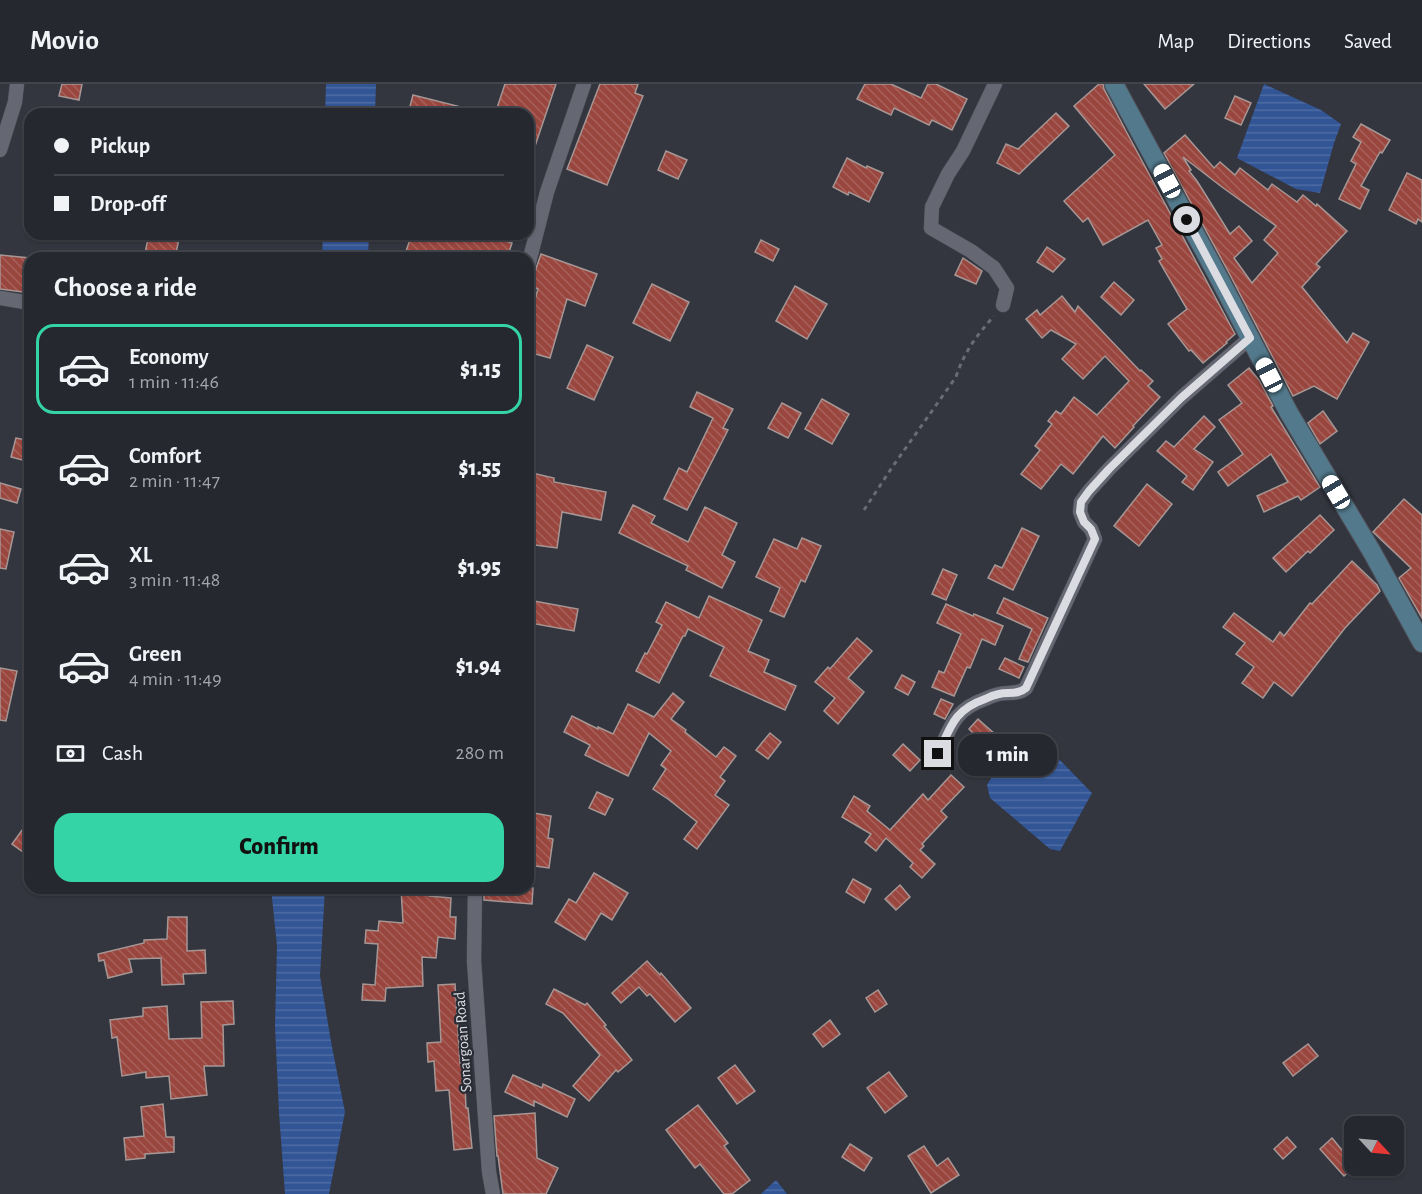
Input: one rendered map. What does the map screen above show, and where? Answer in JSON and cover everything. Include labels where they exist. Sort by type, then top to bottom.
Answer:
[{"type":"main road","points":[[1114,84],[1289,413],[1372,552],[1422,643]]},
{"type":"street","points":[[0,150],[15,102],[17,84]]},
{"type":"street","points":[[532,252],[547,192],[584,84]]},
{"type":"street","points":[[995,84],[963,152],[948,174],[932,207],[931,228],[994,267],[1007,288],[1003,305]]},
{"type":"street","points":[[0,298],[24,302]]},
{"type":"street","points":[[938,754],[960,712],[974,702],[998,694],[1022,692],[1026,688],[1095,539],[1080,512],[1081,502],[1109,469],[1181,398],[1250,338]]},
{"type":"street","name":"Sonargoan Road","points":[[475,894],[474,962],[489,1172],[493,1194]]},
{"type":"path","points":[[864,510],[956,377],[960,363],[975,337],[1003,305]]},
{"type":"water","points":[[326,84],[376,84],[375,108],[325,108]]},
{"type":"water","points":[[1264,84],[1321,110],[1341,124],[1320,193],[1296,189],[1237,158]]},
{"type":"water","points":[[323,240],[369,240],[368,252],[322,252]]},
{"type":"water","points":[[1036,745],[1054,754],[1092,793],[1060,851],[1050,849],[990,798],[987,785],[996,770],[1014,752]]},
{"type":"water","points":[[272,894],[325,894],[320,976],[345,1112],[329,1194],[285,1194],[275,1026],[277,946]]},
{"type":"water","points":[[776,1180],[787,1194],[761,1194]]},
{"type":"building","points":[[62,84],[82,84],[79,100],[59,96]]},
{"type":"building","points":[[505,84],[556,84],[534,149],[534,108],[497,108]]},
{"type":"building","points":[[600,84],[638,84],[635,93],[643,96],[607,185],[567,169]]},
{"type":"building","points":[[865,84],[891,84],[921,98],[928,84],[936,84],[967,99],[952,130],[932,120],[929,125],[894,108],[891,115],[857,99]]},
{"type":"building","points":[[1099,84],[1103,84],[1235,334],[1203,363],[1191,350],[1189,351],[1168,324],[1187,309],[1159,261],[1162,259],[1156,248],[1162,245],[1148,220],[1103,245],[1088,218],[1083,222],[1064,201],[1115,155],[1074,106]]},
{"type":"building","points":[[1144,84],[1194,84],[1165,109]]},
{"type":"building","points":[[413,95],[465,108],[410,108]]},
{"type":"building","points":[[1235,96],[1251,103],[1241,125],[1225,118]]},
{"type":"building","points":[[1056,113],[1069,126],[1019,174],[997,163],[1006,144],[1018,149]]},
{"type":"building","points":[[1361,124],[1390,140],[1382,153],[1380,152],[1361,186],[1369,190],[1360,209],[1339,199],[1356,164],[1351,161],[1361,142],[1353,137]]},
{"type":"building","points":[[1185,135],[1214,168],[1220,162],[1235,175],[1240,168],[1268,190],[1272,184],[1297,202],[1303,195],[1316,206],[1317,204],[1347,231],[1316,264],[1320,267],[1302,287],[1347,343],[1353,333],[1369,342],[1337,399],[1314,386],[1293,396],[1164,153]],"holes":[[[1183,157],[1276,226],[1264,240],[1278,253],[1252,283],[1234,258],[1252,241],[1239,226],[1230,234],[1189,171],[1191,170]]]},
{"type":"building","points":[[666,151],[687,160],[678,179],[658,170]]},
{"type":"building","points":[[847,158],[866,168],[867,166],[883,173],[869,202],[833,187]]},
{"type":"building","points":[[1407,173],[1422,180],[1422,222],[1418,219],[1416,224],[1389,210]]},
{"type":"building","points":[[148,240],[179,240],[176,252],[145,252]]},
{"type":"building","points":[[410,240],[503,240],[512,243],[509,252],[406,252]]},
{"type":"building","points":[[761,240],[779,249],[773,261],[755,252]]},
{"type":"building","points":[[1047,247],[1065,259],[1053,272],[1037,262]]},
{"type":"building","points":[[541,254],[597,274],[585,306],[567,299],[550,358],[534,354],[534,303],[538,289],[534,288],[534,274]]},
{"type":"building","points":[[0,255],[24,257],[24,292],[0,289]]},
{"type":"building","points":[[963,258],[982,271],[976,284],[955,275]]},
{"type":"building","points":[[1114,282],[1134,300],[1121,315],[1101,297]]},
{"type":"building","points":[[652,284],[689,302],[670,341],[633,323]]},
{"type":"building","points":[[795,286],[827,304],[807,339],[776,321]]},
{"type":"building","points":[[1062,296],[1075,312],[1078,306],[1140,371],[1153,381],[1148,386],[1160,397],[1115,448],[1103,436],[1073,474],[1061,464],[1041,489],[1021,474],[1040,450],[1035,446],[1052,424],[1048,421],[1056,411],[1061,414],[1074,397],[1097,415],[1129,381],[1105,356],[1083,379],[1062,359],[1076,344],[1051,330],[1042,338],[1026,319],[1037,310],[1040,315]]},
{"type":"building","points":[[587,345],[613,357],[594,400],[567,388]]},
{"type":"building","points":[[1249,368],[1259,380],[1273,406],[1271,407],[1320,487],[1301,500],[1298,496],[1264,512],[1257,496],[1288,482],[1271,454],[1228,486],[1218,472],[1243,454],[1219,420],[1242,403],[1228,385]]},
{"type":"building","points":[[697,392],[733,409],[723,428],[728,430],[687,510],[664,499],[679,468],[687,472],[713,418],[690,407]]},
{"type":"building","points":[[822,399],[849,414],[832,444],[805,429]]},
{"type":"building","points":[[782,403],[801,413],[788,438],[768,428]]},
{"type":"building","points":[[1323,411],[1337,431],[1320,444],[1308,423]]},
{"type":"building","points":[[1204,416],[1215,427],[1194,449],[1213,462],[1193,490],[1182,482],[1187,476],[1157,451],[1166,441],[1174,447]]},
{"type":"building","points":[[16,438],[24,440],[24,460],[11,457]]},
{"type":"building","points":[[534,473],[554,478],[554,482],[606,492],[601,520],[562,512],[557,548],[534,545]]},
{"type":"building","points":[[0,483],[21,489],[17,503],[0,498]]},
{"type":"building","points":[[1147,484],[1172,504],[1139,546],[1114,526]]},
{"type":"building","points":[[1404,499],[1422,515],[1422,618],[1399,578],[1411,568],[1373,532]]},
{"type":"building","points":[[633,505],[655,516],[651,523],[688,542],[705,507],[737,523],[722,555],[735,562],[722,588],[686,570],[688,566],[619,533]]},
{"type":"building","points":[[1320,515],[1334,530],[1286,572],[1273,558]]},
{"type":"building","points":[[1022,528],[1039,536],[1013,590],[988,578],[995,565],[1002,568]]},
{"type":"building","points":[[0,529],[14,532],[6,569],[0,568]]},
{"type":"building","points":[[802,538],[821,546],[805,582],[801,580],[784,617],[770,611],[780,588],[756,577],[774,539],[797,549]]},
{"type":"building","points":[[1352,561],[1377,585],[1380,591],[1345,628],[1292,696],[1274,682],[1263,698],[1242,683],[1254,667],[1236,654],[1245,643],[1223,627],[1234,613],[1273,642],[1280,632],[1284,636],[1310,603],[1312,604]]},
{"type":"building","points":[[943,569],[957,575],[946,600],[932,594]]},
{"type":"building","points":[[709,596],[762,620],[748,651],[769,660],[764,672],[796,686],[785,710],[710,676],[724,647],[688,629],[659,683],[636,671],[662,625],[656,622],[666,602],[699,618]]},
{"type":"building","points":[[1004,598],[1048,618],[1028,662],[1019,659],[1032,629],[997,613]]},
{"type":"building","points":[[534,601],[578,609],[574,631],[534,624]]},
{"type":"building","points":[[946,604],[1003,626],[995,645],[982,639],[970,668],[967,667],[954,696],[932,687],[939,671],[944,673],[961,634],[937,623]]},
{"type":"building","points":[[857,638],[872,651],[848,678],[864,692],[838,724],[824,711],[835,698],[815,682],[828,667],[830,669]]},
{"type":"building","points":[[1005,658],[1024,667],[1019,678],[999,669]]},
{"type":"building","points":[[0,668],[17,671],[6,721],[0,720]]},
{"type":"building","points":[[902,675],[915,682],[908,695],[895,688]]},
{"type":"building","points":[[673,693],[684,702],[671,719],[716,757],[724,747],[736,756],[720,777],[725,781],[715,795],[729,805],[697,849],[684,839],[697,822],[653,789],[666,769],[661,765],[671,751],[649,733],[628,776],[585,755],[590,745],[564,732],[572,716],[613,734],[628,704],[654,717]]},
{"type":"building","points":[[941,699],[953,704],[945,719],[934,714]]},
{"type":"building","points":[[978,719],[1004,742],[993,754],[969,729]]},
{"type":"building","points":[[770,733],[781,742],[768,759],[756,750]]},
{"type":"building","points":[[903,744],[920,760],[910,771],[893,755]]},
{"type":"building","points":[[951,775],[964,787],[941,811],[947,817],[922,844],[924,846],[920,850],[935,864],[922,878],[910,867],[913,863],[886,838],[876,851],[865,842],[871,834],[842,817],[854,796],[870,806],[867,811],[890,830],[923,794],[928,800]]},
{"type":"building","points":[[597,792],[613,799],[605,815],[589,808]]},
{"type":"building","points":[[534,813],[551,816],[548,838],[553,839],[549,868],[534,866]]},
{"type":"building","points":[[24,827],[24,853],[12,844]]},
{"type":"building","points":[[594,873],[628,893],[612,920],[601,913],[585,940],[555,922],[569,899],[576,903]]},
{"type":"building","points":[[853,879],[871,889],[864,903],[846,892]]},
{"type":"building","points":[[900,885],[910,897],[896,910],[885,899]]},
{"type":"building","points":[[401,894],[429,894],[429,896],[451,898],[450,917],[456,917],[455,939],[438,937],[436,958],[422,957],[423,986],[386,988],[385,1001],[362,1000],[363,984],[375,985],[378,944],[365,943],[366,930],[378,931],[379,921],[403,923]]},
{"type":"building","points":[[484,894],[533,894],[532,904],[484,900]]},
{"type":"building","points":[[168,917],[187,917],[187,951],[205,950],[206,973],[183,974],[184,984],[162,985],[161,958],[129,959],[132,972],[108,978],[104,960],[99,961],[98,954],[144,943],[144,940],[167,939]]},
{"type":"building","points":[[647,961],[660,975],[661,973],[691,1008],[675,1022],[650,994],[647,996],[639,987],[621,1003],[612,993]]},
{"type":"building","points":[[455,984],[460,1063],[464,1062],[466,1108],[468,1108],[472,1148],[454,1150],[449,1090],[436,1091],[434,1061],[428,1062],[427,1043],[441,1042],[438,985]]},
{"type":"building","points":[[554,989],[585,1005],[587,1003],[632,1060],[618,1072],[616,1070],[589,1101],[573,1086],[600,1055],[563,1013],[546,1004]]},
{"type":"building","points":[[878,990],[887,1004],[875,1012],[866,998]]},
{"type":"building","points":[[233,1001],[234,1024],[223,1025],[224,1066],[204,1066],[207,1095],[171,1099],[169,1076],[146,1078],[146,1072],[122,1076],[117,1037],[112,1038],[110,1020],[143,1016],[143,1008],[167,1006],[169,1039],[202,1038],[201,1002]]},
{"type":"building","points":[[830,1020],[840,1034],[823,1047],[813,1034]]},
{"type":"building","points":[[1308,1044],[1318,1056],[1293,1076],[1283,1063]]},
{"type":"building","points":[[735,1065],[755,1091],[737,1104],[718,1078]]},
{"type":"building","points":[[889,1072],[907,1096],[885,1113],[867,1088]]},
{"type":"building","points":[[513,1075],[542,1088],[543,1084],[575,1099],[567,1117],[534,1101],[534,1106],[505,1092]]},
{"type":"building","points":[[163,1104],[166,1137],[174,1137],[174,1152],[145,1154],[145,1158],[126,1160],[124,1138],[144,1136],[141,1107]]},
{"type":"building","points":[[698,1105],[728,1143],[724,1146],[750,1180],[732,1194],[724,1194],[700,1164],[695,1168],[666,1130]]},
{"type":"building","points":[[535,1113],[537,1158],[558,1168],[546,1194],[503,1194],[494,1116]]},
{"type":"building","points":[[1287,1137],[1296,1147],[1283,1159],[1274,1149]]},
{"type":"building","points":[[1332,1138],[1344,1153],[1344,1176],[1320,1149]]},
{"type":"building","points":[[850,1144],[872,1158],[864,1171],[842,1157]]},
{"type":"building","points":[[924,1146],[937,1166],[948,1158],[959,1175],[931,1193],[908,1156]]},
{"type":"route","points":[[938,754],[960,712],[974,702],[998,694],[1022,692],[1026,688],[1095,539],[1080,512],[1081,502],[1089,491],[1181,398],[1250,338],[1187,220]]}]
